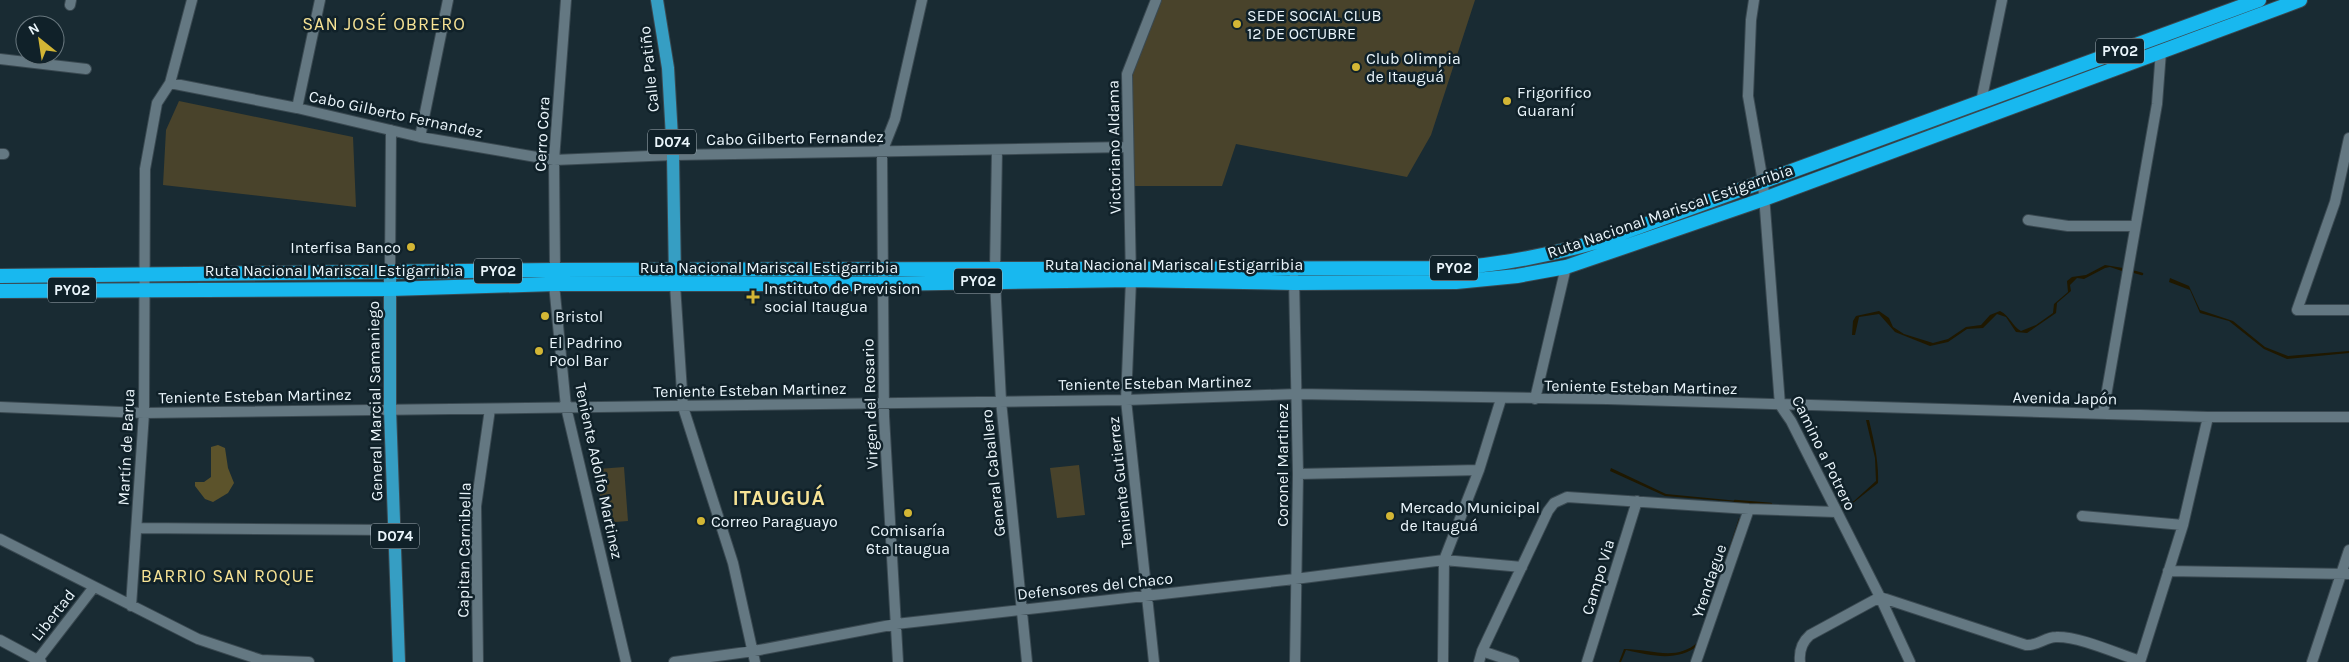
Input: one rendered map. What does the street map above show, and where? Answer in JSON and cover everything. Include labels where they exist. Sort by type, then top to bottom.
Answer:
[{"type":"highway","name":"Ruta Nacional Mariscal Estigarribia","points":[[0,276],[390,272],[554,277],[675,278],[995,276],[1131,274],[1293,268],[1455,268],[1520,261],[1603,240],[2259,0]]},
{"type":"highway","name":"Ruta Nacional Mariscal Estigarribia","points":[[1131,274],[1294,283],[1465,282],[1517,276],[1566,267],[1764,199],[2300,0]]},
{"type":"highway","name":"Ruta Nacional Mariscal Estigarribia","points":[[0,291],[390,289],[554,277]]},
{"type":"main road","name":"Calle Patiño","points":[[657,0],[668,68],[673,155],[675,278]]},
{"type":"main road","name":"General Marcial Samaniego","points":[[390,272],[390,409],[399,662]]},
{"type":"street","name":"Martín de Barua","points":[[131,606],[144,413],[145,169],[157,103],[170,83],[192,0]]},
{"type":"street","points":[[297,108],[320,0]]},
{"type":"street","points":[[420,138],[448,0]]},
{"type":"street","name":"Cerro Cora","points":[[554,277],[554,160],[566,0]]},
{"type":"street","name":"Virgen del Rosario","points":[[898,662],[884,402],[882,152],[895,119],[922,0]]},
{"type":"street","name":"Victoriano Aldama","points":[[1131,274],[1127,74],[1156,0]]},
{"type":"street","name":"Camino a Potrero","points":[[1754,0],[1751,20],[1748,96],[1763,182],[1780,405],[1791,421],[1880,597],[1910,662]]},
{"type":"street","points":[[1980,102],[2002,0]]},
{"type":"street","points":[[2103,413],[2157,104],[2161,51]]},
{"type":"street","points":[[0,59],[86,69]]},
{"type":"street","name":"Cabo Gilberto Fernandez","points":[[170,83],[297,108],[420,138],[554,160],[673,155],[1127,148]]},
{"type":"street","points":[[390,272],[391,130]]},
{"type":"street","points":[[2349,138],[2335,202],[2297,310],[2349,310]]},
{"type":"street","name":"General Caballero","points":[[996,150],[995,276],[1001,402],[1026,662]]},
{"type":"street","points":[[2028,220],[2068,226],[2135,226]]},
{"type":"street","points":[[1535,399],[1566,267]]},
{"type":"street","name":"Coronel Martinez","points":[[1293,268],[1298,474],[1295,662]]},
{"type":"street","name":"Teniente Gutierrez","points":[[1131,274],[1126,400],[1154,662]]},
{"type":"street","name":"Teniente Adolfo Martinez","points":[[554,277],[566,407],[626,662]]},
{"type":"street","points":[[675,278],[683,407],[733,563],[755,662]]},
{"type":"street","name":"Teniente Esteban Martinez","points":[[0,408],[144,413],[1126,400],[1297,394],[1608,399],[1780,405]]},
{"type":"street","points":[[1443,662],[1444,560],[1479,470],[1501,398]]},
{"type":"street","name":"Avenida Japón","points":[[1780,405],[2103,413],[2208,418],[2349,417]]},
{"type":"street","name":"Capitan Carnibella","points":[[478,662],[476,506],[490,409]]},
{"type":"street","points":[[1800,662],[1801,647],[1804,640],[1810,635],[1880,597],[2026,645],[2035,645],[2051,638],[2069,638],[2140,661],[2183,525],[2208,418]]},
{"type":"street","points":[[1298,474],[1479,470]]},
{"type":"street","points":[[1479,662],[1482,650],[1548,510],[1562,498],[1836,512]]},
{"type":"street","name":"Campo Via","points":[[1587,662],[1637,501]]},
{"type":"street","name":"Yrendague","points":[[1696,662],[1749,509]]},
{"type":"street","points":[[2082,516],[2183,525]]},
{"type":"street","points":[[137,528],[394,530]]},
{"type":"street","points":[[0,539],[198,639],[261,661],[309,662]]},
{"type":"street","points":[[2312,662],[2345,574],[2349,550]]},
{"type":"street","name":"Defensores del Chaco","points":[[674,662],[754,651],[896,624],[1295,579],[1444,560],[1522,567]]},
{"type":"street","points":[[2168,571],[2345,574]]},
{"type":"street","name":"Libertad","points":[[38,661],[94,587]]},
{"type":"street","points":[[0,640],[38,661]]},
{"type":"street","points":[[1482,650],[1514,662]]},
{"type":"shaded area","points":[[1157,0],[1475,0],[1431,135],[1407,177],[1236,144],[1222,186],[1132,186],[1130,70]]},
{"type":"shaded area","points":[[179,101],[353,137],[356,207],[163,185],[166,130]]},
{"type":"shaded area","points":[[2105,265],[2123,268],[2122,271],[2110,267],[2105,268],[2084,279],[2077,278],[2070,285],[2071,291],[2057,303],[2056,313],[2027,333],[2016,332],[2006,317],[1997,314],[1983,328],[1967,329],[1948,342],[1930,346],[1895,332],[1879,314],[1859,317],[1855,335],[1852,335],[1853,321],[1856,316],[1879,311],[1889,318],[1893,327],[1904,334],[1933,343],[1948,339],[1966,327],[1981,325],[1990,315],[2000,311],[2021,331],[2036,325],[2053,313],[2054,304],[2068,292],[2067,281],[2072,277],[2086,275]]},
{"type":"shaded area","points":[[2170,278],[2189,286],[2200,310],[2233,321],[2265,347],[2288,356],[2349,351],[2349,353],[2287,359],[2264,349],[2229,321],[2200,313],[2190,290],[2169,282]]},
{"type":"shaded area","points":[[1866,420],[1869,420],[1874,444],[1878,467],[1878,483],[1853,503],[1842,508],[1841,506],[1854,501],[1876,481],[1875,458]]},
{"type":"shaded area","points":[[218,445],[225,448],[228,468],[234,483],[228,493],[213,502],[205,499],[195,486],[195,482],[204,482],[211,477],[211,447]]},
{"type":"shaded area","points":[[1079,465],[1085,515],[1057,518],[1050,468]]},
{"type":"shaded area","points":[[624,467],[628,521],[602,523],[598,469]]},
{"type":"shaded area","points":[[1611,468],[1666,494],[1811,508],[1665,496],[1610,471]]},
{"type":"shaded area","points":[[1739,518],[1742,520],[1699,645],[1682,654],[1673,656],[1655,656],[1626,650],[1621,662],[1619,662],[1624,649],[1672,653],[1681,652],[1698,642]]},
{"type":"waterway","points":[[2135,272],[2142,274]]},
{"type":"waterway","points":[[1735,501],[1747,502]]},
{"type":"waterway","points":[[1747,502],[1771,504]]},
{"type":"place","name":"SEDE SOCIAL CLUB 12 DE OCTUBRE","points":[[1237,24]]},
{"type":"place","name":"Club Olimpia de Itauguá","points":[[1356,67]]},
{"type":"place","name":"Frigorifico Guaraní","points":[[1507,101]]},
{"type":"place","name":"Interfisa Banco","points":[[411,247]]},
{"type":"place","name":"Instituto de Prevision social Itaugua","points":[[753,297]]},
{"type":"place","name":"Bristol","points":[[545,316]]},
{"type":"place","name":"El Padrino Pool Bar","points":[[539,351]]},
{"type":"place","name":"Comisaría 6ta Itaugua","points":[[908,513]]},
{"type":"place","name":"Mercado Municipal de Itauguá","points":[[1390,516]]},
{"type":"place","name":"Correo Paraguayo","points":[[701,521]]},
{"type":"district","name":"SAN JOSÉ OBRERO","points":[[384,24]]},
{"type":"district","name":"ITAUGUÁ","points":[[779,498]]},
{"type":"district","name":"BARRIO SAN ROQUE","points":[[228,576]]}]
